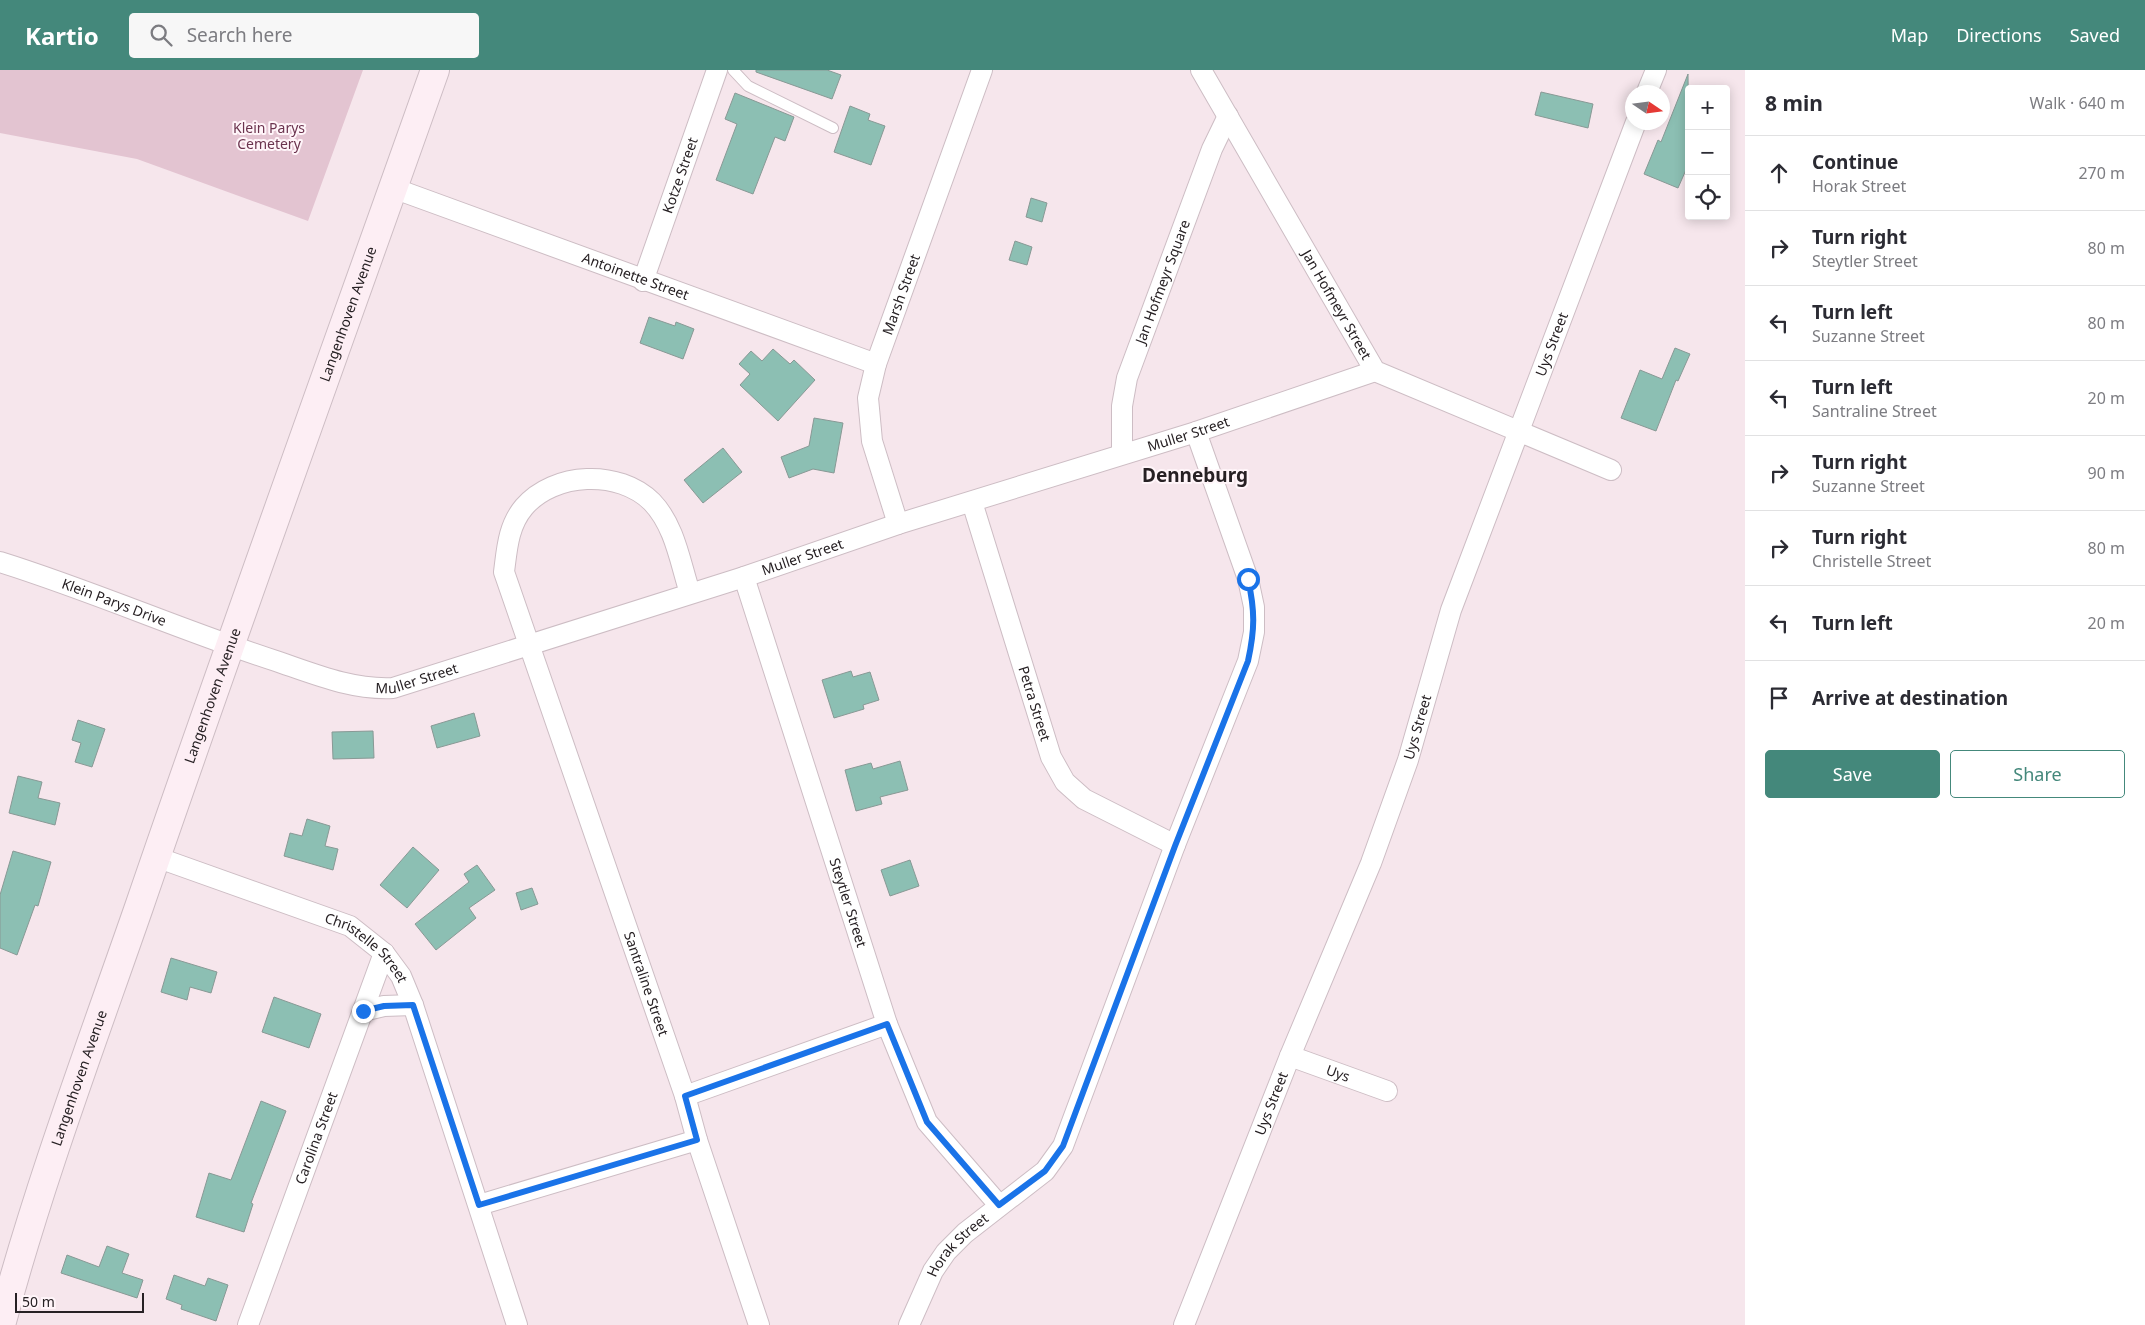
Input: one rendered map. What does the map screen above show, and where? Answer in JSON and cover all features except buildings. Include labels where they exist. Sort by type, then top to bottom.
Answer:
[{"type":"street","name":"Langenhoven Avenue","points":[[1,1325],[16,1268],[48,1171],[228,646],[435,70]]},
{"type":"street","name":"Kotze Street","points":[[643,281],[717,70]]},
{"type":"street","name":"Marsh Street","points":[[898,524],[872,441],[868,398],[876,364],[982,70]]},
{"type":"street","name":"Jan Hofmeyr Street","points":[[1201,70],[1375,371],[1611,470]]},
{"type":"street","points":[[1650,85],[1656,70]]},
{"type":"street","name":"Jan Hofmeyr Square","points":[[1122,454],[1122,406],[1127,378],[1212,149],[1228,116]]},
{"type":"street","name":"Uys Street","points":[[1184,1325],[1290,1056],[1371,863],[1408,760],[1451,610],[1633,130]]},
{"type":"street","name":"Antoinette Street","points":[[393,188],[643,281],[876,364]]},
{"type":"street","name":"Muller Street","points":[[228,646],[351,685],[372,689],[393,688],[416,683],[744,577],[898,524],[1196,432],[1375,371]]},
{"type":"street","name":"Horak Street","points":[[909,1325],[933,1271],[946,1252],[965,1232],[1045,1171],[1063,1146],[1175,846],[1248,661],[1254,632],[1254,607],[1248,579],[1196,432]]},
{"type":"street","points":[[529,646],[504,572],[509,532],[524,507],[551,487],[588,477],[623,483],[651,501],[668,523],[690,593]]},
{"type":"street","name":"Petra Street","points":[[972,502],[1052,757],[1065,782],[1084,799],[1175,846]]},
{"type":"street","name":"Klein Parys Drive","points":[[0,562],[228,646]]},
{"type":"street","name":"Steytler Street","points":[[744,577],[887,1024],[927,1122],[999,1205]]},
{"type":"street","name":"Santraline Street","points":[[529,646],[685,1096],[697,1140],[759,1325]]},
{"type":"street","name":"Christelle Street","points":[[156,858],[350,926],[384,953],[401,976],[413,1005],[517,1325]]},
{"type":"street","name":"Carolina Street","points":[[250,1325],[384,953]]},
{"type":"street","points":[[363,1011],[384,1006],[413,1005]]},
{"type":"street","points":[[685,1096],[887,1024]]},
{"type":"street","name":"Uys","points":[[1290,1056],[1387,1091]]},
{"type":"street","points":[[479,1205],[697,1140]]},
{"type":"lane","points":[[733,70],[748,86],[832,128]]},
{"type":"green space","name":"Klein Parys Cemetery","points":[[0,70],[363,70],[308,221],[137,159],[0,133]]},
{"type":"district","name":"Denneburg","points":[[1195,475]]},
{"type":"route","points":[[363,1011],[384,1006],[413,1005],[479,1205],[697,1140],[685,1096],[887,1024],[927,1122],[999,1205],[1045,1171],[1063,1146],[1175,846],[1248,661],[1254,632],[1254,607],[1248,579]]}]
